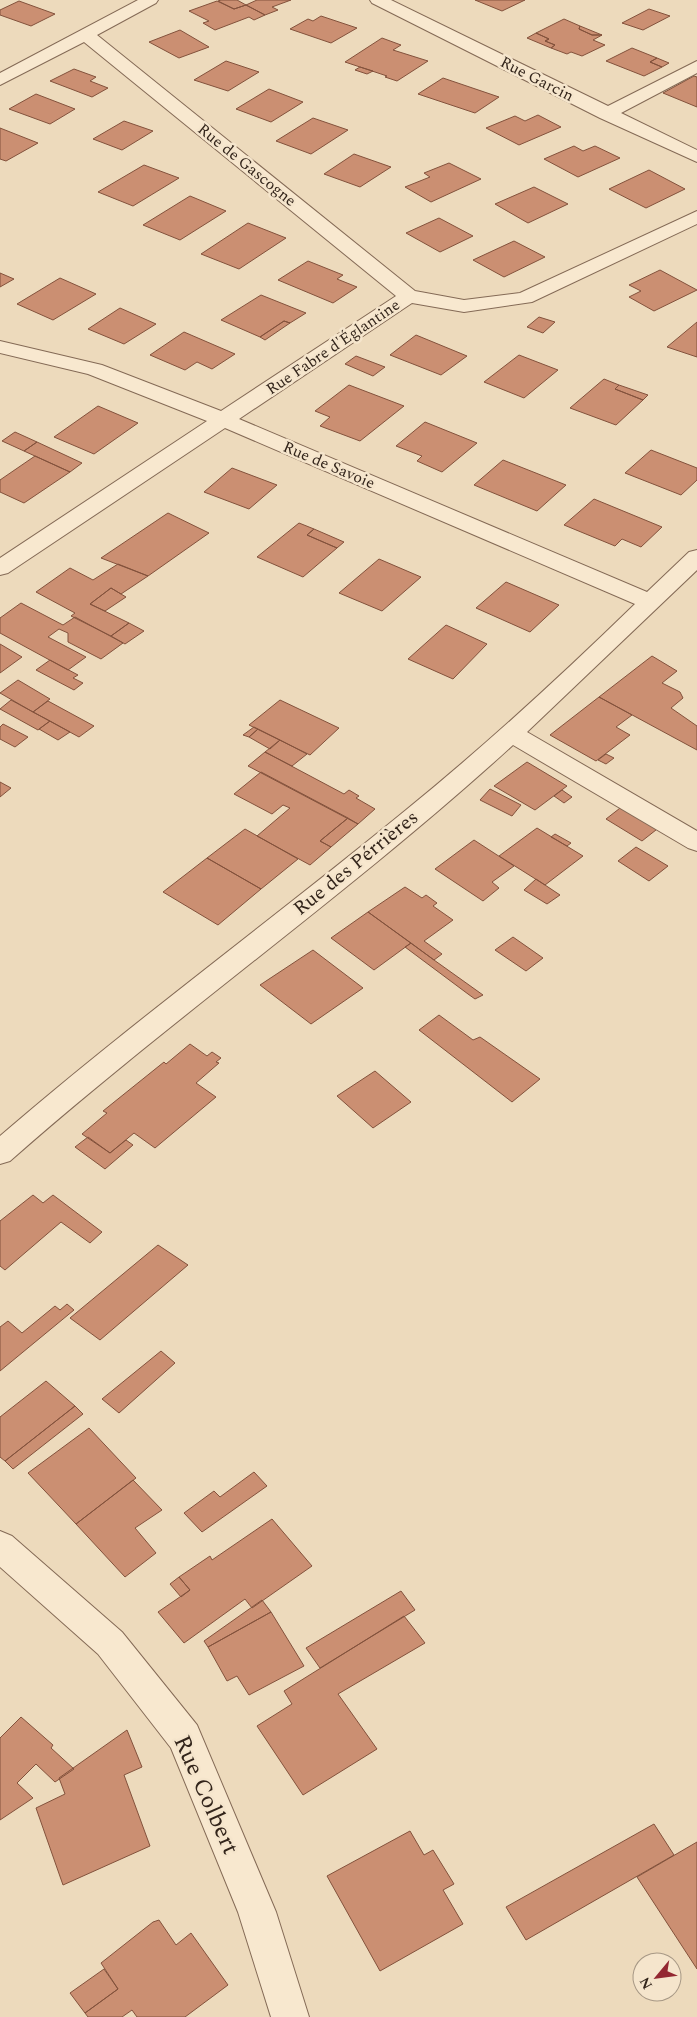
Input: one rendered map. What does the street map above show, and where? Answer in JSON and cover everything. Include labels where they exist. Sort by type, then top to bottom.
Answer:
[{"type":"street","points":[[0,80],[150,0]]},
{"type":"street","name":"Rue Garcin","points":[[378,0],[606,114],[697,157]]},
{"type":"street","name":"Rue de Gascogne","points":[[85,34],[408,296]]},
{"type":"street","points":[[606,114],[697,66]]},
{"type":"street","name":"Rue Fabre d'Églantine","points":[[0,568],[408,296],[464,306],[525,298],[697,217]]},
{"type":"street","name":"Rue de Savoie","points":[[0,347],[95,369],[224,420],[650,602]]},
{"type":"street","name":"Rue des Pérrières","points":[[0,1153],[57,1103],[417,815],[510,732],[697,557]]},
{"type":"street","points":[[510,732],[697,842]]},
{"type":"street","name":"Rue Colbert","points":[[0,1546],[110,1643],[184,1737],[257,1912],[286,2015]]},
{"type":"building","points":[[237,0],[246,5],[234,9],[218,1]]},
{"type":"building","points":[[257,0],[291,0],[272,7],[278,10],[265,15],[246,5]]},
{"type":"building","points":[[475,0],[525,0],[502,11]]},
{"type":"building","points":[[19,1],[55,14],[31,26],[0,15],[0,10]]},
{"type":"building","points":[[217,1],[234,9],[246,5],[265,15],[254,20],[249,17],[215,30],[203,23],[209,21],[189,11]]},
{"type":"building","points":[[649,9],[670,16],[643,30],[622,23]]},
{"type":"building","points":[[321,16],[357,28],[331,43],[290,29],[308,19],[313,21]]},
{"type":"building","points":[[564,19],[580,26],[579,29],[592,35],[602,35],[593,40],[605,45],[582,56],[571,52],[567,54],[551,48],[555,45],[545,41],[549,39],[536,33]]},
{"type":"building","points":[[580,26],[602,35],[592,35],[579,29]]},
{"type":"building","points":[[180,30],[209,47],[179,58],[149,42]]},
{"type":"building","points":[[536,33],[549,39],[545,41],[555,45],[551,48],[527,38]]},
{"type":"building","points":[[382,38],[401,45],[393,50],[428,61],[397,81],[345,62]]},
{"type":"building","points":[[632,48],[657,58],[650,62],[662,67],[644,76],[606,61]]},
{"type":"building","points":[[657,58],[669,63],[662,67],[650,62]]},
{"type":"building","points":[[226,61],[259,72],[228,91],[194,80]]},
{"type":"building","points":[[360,67],[373,71],[367,74],[355,70]]},
{"type":"building","points":[[74,69],[96,77],[90,81],[108,88],[92,97],[50,81]]},
{"type":"building","points":[[694,76],[697,77],[697,107],[663,93]]},
{"type":"building","points":[[443,78],[499,97],[475,113],[418,94]]},
{"type":"building","points":[[269,89],[303,102],[271,122],[236,109]]},
{"type":"building","points":[[36,94],[75,109],[50,124],[9,109]]},
{"type":"building","points":[[538,115],[561,127],[519,145],[486,128],[515,116],[525,121]]},
{"type":"building","points":[[313,118],[348,130],[311,154],[276,141]]},
{"type":"building","points":[[124,121],[153,131],[122,150],[93,139]]},
{"type":"building","points":[[0,128],[38,143],[6,161],[0,159]]},
{"type":"building","points":[[574,146],[583,151],[595,146],[620,158],[578,177],[544,159]]},
{"type":"building","points":[[354,154],[391,167],[360,187],[324,174]]},
{"type":"building","points":[[449,163],[481,179],[431,202],[405,187],[430,177],[424,173]]},
{"type":"building","points":[[144,165],[179,178],[133,206],[98,192]]},
{"type":"building","points":[[649,170],[685,189],[646,208],[609,189]]},
{"type":"building","points":[[534,187],[568,204],[528,223],[495,204]]},
{"type":"building","points":[[190,196],[226,211],[180,240],[143,225]]},
{"type":"building","points":[[439,218],[473,236],[440,252],[406,233]]},
{"type":"building","points":[[248,223],[286,238],[239,269],[201,254]]},
{"type":"building","points":[[514,241],[545,257],[504,277],[473,260]]},
{"type":"building","points":[[308,261],[343,275],[337,279],[357,287],[333,303],[278,280]]},
{"type":"building","points":[[660,270],[697,290],[654,311],[629,297],[641,291],[629,285]]},
{"type":"building","points":[[0,273],[14,279],[0,287]]},
{"type":"building","points":[[60,278],[96,294],[53,320],[17,304]]},
{"type":"building","points":[[261,295],[306,313],[290,323],[284,321],[260,337],[221,320]]},
{"type":"building","points":[[120,308],[156,324],[124,344],[88,329]]},
{"type":"building","points":[[539,317],[555,322],[543,333],[527,327]]},
{"type":"building","points":[[284,321],[290,323],[265,340],[260,337]]},
{"type":"building","points":[[697,322],[697,357],[667,347]]},
{"type":"building","points":[[184,332],[235,354],[212,369],[197,362],[185,370],[150,355]]},
{"type":"building","points":[[416,335],[467,356],[441,375],[390,355]]},
{"type":"building","points":[[519,355],[558,370],[524,398],[484,382]]},
{"type":"building","points":[[356,356],[385,367],[373,376],[345,364]]},
{"type":"building","points":[[604,379],[619,385],[615,389],[643,400],[616,425],[570,408]]},
{"type":"building","points":[[349,385],[404,406],[360,441],[320,426],[330,417],[315,411]]},
{"type":"building","points":[[619,385],[648,395],[643,400],[615,389]]},
{"type":"building","points":[[98,406],[138,423],[94,454],[54,437]]},
{"type":"building","points":[[425,422],[477,443],[442,472],[417,461],[422,456],[396,446]]},
{"type":"building","points":[[15,432],[37,442],[24,451],[2,441]]},
{"type":"building","points":[[37,442],[82,463],[70,472],[24,451]]},
{"type":"building","points":[[651,450],[697,468],[697,480],[681,495],[625,473]]},
{"type":"building","points":[[35,456],[70,472],[24,503],[0,492],[0,480]]},
{"type":"building","points":[[503,460],[566,485],[537,511],[474,485]]},
{"type":"building","points":[[232,468],[277,485],[249,509],[204,492]]},
{"type":"building","points":[[594,499],[662,527],[641,547],[622,539],[615,546],[564,525]]},
{"type":"building","points":[[168,513],[209,533],[148,576],[101,558]]},
{"type":"building","points":[[299,523],[314,529],[307,535],[337,548],[303,577],[257,557]]},
{"type":"building","points":[[314,529],[344,542],[337,548],[307,535]]},
{"type":"building","points":[[379,559],[421,577],[382,611],[339,593]]},
{"type":"building","points":[[118,564],[148,576],[121,594],[111,588],[90,604],[129,623],[111,636],[71,616],[75,613],[36,592],[70,568],[93,580]]},
{"type":"building","points":[[506,582],[559,605],[530,632],[476,608]]},
{"type":"building","points":[[111,588],[126,597],[105,611],[90,604]]},
{"type":"building","points":[[21,603],[63,625],[75,617],[123,643],[101,659],[68,642],[68,633],[59,629],[48,637],[86,657],[68,670],[0,633],[0,618]]},
{"type":"building","points":[[129,623],[144,631],[125,644],[111,636]]},
{"type":"building","points":[[446,625],[487,644],[453,679],[408,659]]},
{"type":"building","points":[[0,644],[22,657],[0,673]]},
{"type":"building","points":[[652,656],[677,671],[662,683],[680,692],[683,698],[671,708],[697,726],[697,750],[599,697]]},
{"type":"building","points":[[50,660],[78,675],[73,678],[83,683],[74,690],[36,670]]},
{"type":"building","points":[[18,680],[50,699],[33,712],[0,693]]},
{"type":"building","points":[[599,697],[632,715],[616,727],[630,735],[596,761],[550,735]]},
{"type":"building","points":[[11,700],[50,721],[38,730],[0,709]]},
{"type":"building","points":[[280,700],[339,728],[310,755],[249,725]]},
{"type":"building","points":[[48,701],[94,726],[79,737],[33,712]]},
{"type":"building","points":[[50,721],[70,732],[58,740],[39,729]]},
{"type":"building","points":[[3,724],[28,737],[15,747],[0,739],[0,727]]},
{"type":"building","points":[[254,727],[258,729],[249,737],[243,735]]},
{"type":"building","points":[[258,729],[280,740],[270,749],[249,737]]},
{"type":"building","points":[[280,740],[307,754],[292,766],[265,752]]},
{"type":"building","points":[[265,752],[344,794],[349,790],[359,796],[356,798],[375,809],[358,824],[248,766]]},
{"type":"building","points":[[606,754],[614,758],[606,764],[598,760]]},
{"type":"building","points":[[527,762],[567,786],[535,810],[494,786]]},
{"type":"building","points":[[261,772],[348,818],[320,841],[331,847],[310,865],[257,836],[290,808],[283,805],[272,814],[234,794]]},
{"type":"building","points":[[0,782],[11,788],[0,797]]},
{"type":"building","points":[[490,789],[521,805],[512,816],[480,800]]},
{"type":"building","points":[[562,790],[572,797],[564,803],[554,796]]},
{"type":"building","points":[[624,805],[661,826],[642,841],[606,819]]},
{"type":"building","points":[[348,818],[358,824],[331,847],[320,841]]},
{"type":"building","points":[[537,828],[583,856],[545,885],[499,856]]},
{"type":"building","points":[[245,829],[298,859],[261,889],[207,858]]},
{"type":"building","points":[[555,834],[571,843],[567,846],[551,837]]},
{"type":"building","points":[[474,840],[514,866],[492,882],[499,888],[483,901],[435,869]]},
{"type":"building","points":[[636,847],[668,866],[649,881],[618,861]]},
{"type":"building","points":[[207,858],[261,889],[218,925],[163,892]]},
{"type":"building","points":[[536,879],[560,895],[547,904],[524,890]]},
{"type":"building","points":[[405,887],[422,898],[426,895],[437,903],[433,906],[453,920],[424,941],[442,954],[434,960],[368,912]]},
{"type":"building","points":[[368,912],[411,943],[374,970],[331,938]]},
{"type":"building","points":[[513,937],[543,958],[526,971],[495,950]]},
{"type":"building","points":[[411,943],[483,995],[475,999],[468,994],[405,947]]},
{"type":"building","points":[[313,950],[363,988],[311,1024],[260,985]]},
{"type":"building","points":[[439,1015],[473,1040],[480,1037],[540,1079],[512,1102],[419,1030]]},
{"type":"building","points":[[190,1044],[207,1056],[212,1052],[221,1058],[216,1062],[219,1063],[196,1083],[216,1097],[155,1148],[134,1133],[110,1153],[82,1134],[107,1113],[103,1111],[164,1062],[166,1064]]},
{"type":"building","points":[[375,1071],[411,1102],[373,1128],[337,1096]]},
{"type":"building","points":[[88,1137],[110,1153],[126,1140],[133,1145],[105,1169],[75,1147]]},
{"type":"building","points":[[33,1195],[43,1203],[53,1195],[102,1232],[90,1243],[61,1222],[5,1270],[0,1266],[0,1221]]},
{"type":"building","points":[[158,1245],[188,1265],[100,1340],[70,1318]]},
{"type":"building","points":[[67,1304],[74,1310],[0,1371],[0,1327],[8,1321],[22,1333],[55,1306],[60,1310]]},
{"type":"building","points":[[161,1351],[175,1363],[119,1413],[102,1399]]},
{"type":"building","points":[[46,1381],[75,1406],[5,1461],[0,1457],[0,1417]]},
{"type":"building","points":[[75,1406],[83,1414],[13,1469],[5,1461]]},
{"type":"building","points":[[89,1428],[136,1478],[76,1524],[28,1473]]},
{"type":"building","points":[[254,1472],[267,1486],[202,1532],[184,1513],[214,1491],[220,1497]]},
{"type":"building","points":[[133,1480],[162,1510],[135,1528],[156,1553],[125,1577],[76,1524]]},
{"type":"building","points":[[272,1519],[312,1566],[252,1608],[245,1599],[184,1643],[158,1612],[190,1590],[179,1577],[210,1556],[212,1560]]},
{"type":"building","points":[[179,1577],[190,1590],[181,1597],[170,1584]]},
{"type":"building","points":[[401,1591],[415,1610],[320,1668],[306,1648]]},
{"type":"building","points":[[262,1600],[271,1612],[208,1647],[204,1641]]},
{"type":"building","points":[[271,1612],[304,1666],[249,1695],[237,1676],[227,1681],[208,1647]]},
{"type":"building","points":[[404,1616],[425,1643],[338,1694],[377,1749],[303,1795],[257,1726],[292,1704],[284,1691]]},
{"type":"building","points":[[21,1717],[53,1745],[51,1748],[74,1769],[55,1782],[36,1764],[17,1783],[33,1798],[0,1820],[0,1738]]},
{"type":"building","points":[[127,1730],[142,1767],[124,1775],[150,1846],[63,1885],[36,1808],[65,1794],[59,1778]]},
{"type":"building","points":[[654,1824],[674,1855],[526,1940],[506,1907]]},
{"type":"building","points":[[410,1831],[424,1855],[433,1850],[454,1884],[443,1890],[463,1924],[380,1971],[327,1876]]},
{"type":"building","points":[[697,1842],[697,1969],[637,1877]]},
{"type":"building","points":[[159,1920],[176,1945],[191,1933],[228,1985],[185,2017],[137,2017],[132,2010],[122,2017],[88,2017],[85,2013],[118,1989],[101,1963],[153,1922]]},
{"type":"building","points":[[104,1969],[118,1989],[85,2013],[70,1993]]}]
